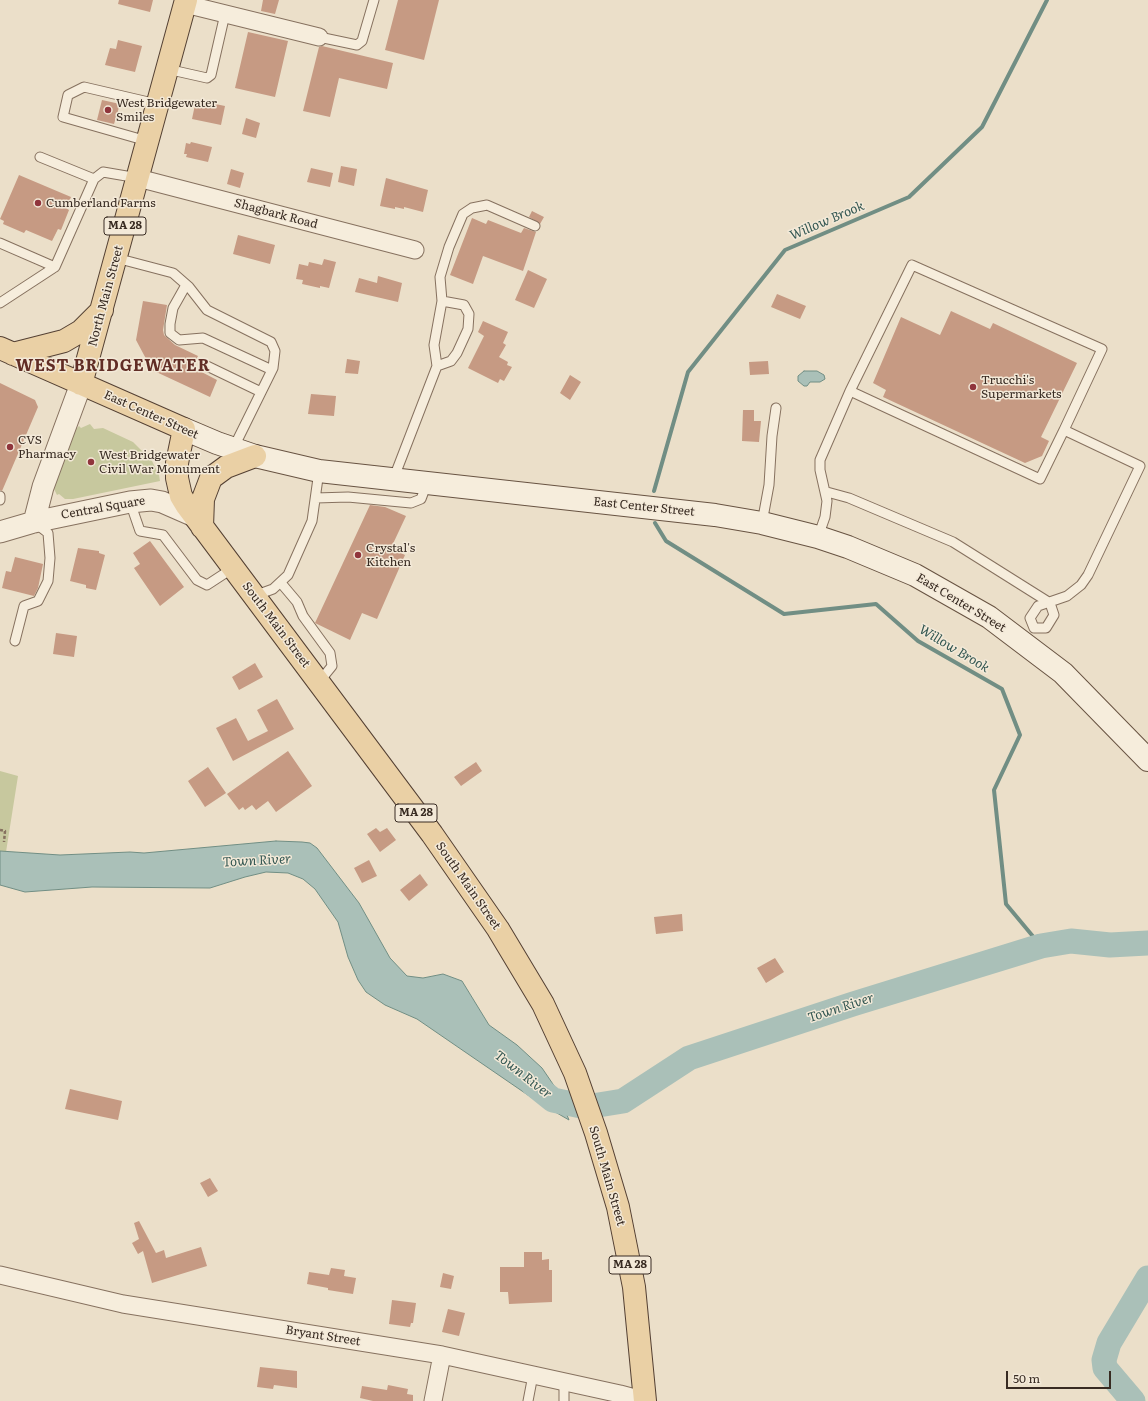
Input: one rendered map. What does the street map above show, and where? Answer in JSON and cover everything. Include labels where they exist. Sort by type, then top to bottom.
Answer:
[{"type":"main road","name":"North Main Street","points":[[81,384],[186,2]]},
{"type":"main road","points":[[6,351],[47,347],[71,338],[102,310]]},
{"type":"main road","name":"East Center Street","points":[[6,351],[233,449],[255,456],[320,471],[675,510],[762,523],[818,537],[870,556],[915,575],[989,617],[1029,635],[1063,673],[1148,760]]},
{"type":"main road","name":"South Main Street","points":[[184,429],[177,463],[177,478],[181,496],[198,521],[432,834],[498,929],[543,1004],[575,1074],[596,1133],[618,1207],[634,1286],[645,1401]]},
{"type":"main road","points":[[198,521],[203,499],[212,478],[226,467],[255,456]]},
{"type":"street","points":[[186,2],[225,14],[319,37]]},
{"type":"street","name":"Shagbark Road","points":[[138,178],[415,250]]},
{"type":"street","points":[[34,522],[44,482],[81,384]]},
{"type":"street","name":"Central Square","points":[[0,532],[34,522],[136,501],[162,502],[198,521]]},
{"type":"street","name":"Bryant Street","points":[[0,1275],[123,1304],[442,1355],[564,1381],[645,1401]]},
{"type":"street","points":[[433,1401],[442,1355]]},
{"type":"lane","points":[[319,37],[357,45],[362,41],[374,0]]},
{"type":"lane","points":[[167,69],[207,78],[211,75],[225,14]]},
{"type":"lane","points":[[147,141],[63,117],[68,95],[84,87],[158,104]]},
{"type":"lane","points":[[40,157],[94,179]]},
{"type":"lane","points":[[0,303],[55,267],[94,179],[103,172],[138,178]]},
{"type":"lane","points":[[393,480],[437,366],[434,345],[442,301],[440,277],[449,247],[463,214],[472,208],[487,205],[535,226]]},
{"type":"lane","points":[[0,243],[55,267]]},
{"type":"lane","points":[[116,258],[174,273],[207,310],[271,342],[276,351],[272,370],[233,449]]},
{"type":"lane","points":[[818,537],[825,517],[827,492],[820,470],[820,460],[850,391],[912,265],[1102,349],[1040,479],[850,391]]},
{"type":"lane","points":[[186,285],[173,308],[170,334],[179,340],[203,338],[272,370]]},
{"type":"lane","points":[[437,366],[450,361],[457,353],[468,329],[469,314],[464,305],[442,301]]},
{"type":"lane","points":[[207,366],[261,392]]},
{"type":"lane","points":[[762,523],[769,485],[772,436],[776,408]]},
{"type":"lane","points":[[827,492],[849,498],[953,542],[1050,603],[1054,615],[1046,628],[1029,635],[1030,618],[1038,606],[1050,603],[1067,596],[1081,585],[1088,575],[1140,466],[1064,430]]},
{"type":"lane","points":[[254,596],[273,588],[281,583],[288,575],[312,521],[320,471]]},
{"type":"lane","points":[[316,498],[348,497],[411,503],[421,499],[427,483]]},
{"type":"lane","points":[[136,501],[140,531],[163,535],[197,580],[207,585],[233,568]]},
{"type":"lane","points":[[16,641],[24,606],[38,601],[48,581],[50,558],[48,533],[34,522]]},
{"type":"lane","points":[[281,583],[297,602],[303,616],[330,653],[332,666],[318,682]]},
{"type":"lane","points":[[528,1401],[533,1375]]},
{"type":"lane","points":[[564,1381],[564,1401]]},
{"type":"path","points":[[0,830],[5,831],[4,842]]},
{"type":"green space","points":[[90,424],[94,429],[103,428],[133,442],[152,461],[159,475],[160,481],[73,499],[65,499],[59,494],[57,495],[54,489],[55,483],[75,430],[79,426],[81,428]]},
{"type":"green space","points":[[0,771],[18,776],[6,852],[0,851]]},
{"type":"water","points":[[804,371],[817,371],[824,375],[825,379],[820,382],[810,382],[807,386],[804,386],[798,381],[798,376]]},
{"type":"water","points":[[276,841],[310,843],[317,848],[359,903],[390,958],[407,976],[423,978],[443,974],[462,981],[489,1025],[517,1045],[542,1068],[557,1090],[569,1120],[538,1102],[417,1019],[385,1005],[366,992],[358,980],[348,957],[338,922],[315,889],[303,879],[288,873],[266,872],[210,888],[92,887],[25,892],[0,885],[0,851],[60,855],[130,852],[144,853]]},
{"type":"building","points":[[119,0],[153,0],[150,12],[118,4]]},
{"type":"building","points":[[263,0],[279,0],[275,14],[261,11]]},
{"type":"building","points":[[398,0],[439,0],[424,60],[385,50]]},
{"type":"building","points":[[248,32],[288,41],[275,97],[235,88]]},
{"type":"building","points":[[118,40],[142,46],[135,72],[105,65],[110,48],[116,49]]},
{"type":"building","points":[[322,46],[393,63],[387,89],[339,78],[330,117],[303,111],[319,47]]},
{"type":"building","name":"West Bridgewater Smiles","points":[[102,100],[120,104],[114,124],[97,120]]},
{"type":"building","points":[[196,100],[225,106],[221,125],[192,119]]},
{"type":"building","points":[[246,118],[260,123],[256,138],[242,134]]},
{"type":"building","points":[[191,142],[212,147],[208,162],[186,157],[187,154],[184,154],[186,143],[190,144]]},
{"type":"building","points":[[341,166],[357,169],[354,186],[338,182]]},
{"type":"building","points":[[311,168],[333,173],[330,187],[307,182]]},
{"type":"building","points":[[231,169],[244,173],[240,188],[227,184]]},
{"type":"building","name":"Cumberland Farms","points":[[19,175],[71,197],[66,208],[69,210],[61,230],[58,229],[52,241],[26,230],[24,233],[3,224],[4,221],[0,219]]},
{"type":"building","points":[[386,178],[428,190],[423,212],[404,207],[404,209],[395,207],[395,209],[380,206]]},
{"type":"building","points":[[532,211],[544,217],[540,224],[529,217]]},
{"type":"building","points":[[472,218],[486,224],[488,220],[521,233],[524,228],[536,232],[523,271],[483,256],[473,284],[450,275]]},
{"type":"building","points":[[238,235],[275,245],[270,264],[233,254]]},
{"type":"building","points":[[324,259],[336,262],[329,288],[320,286],[320,288],[302,284],[303,280],[296,279],[299,264],[308,266],[309,262],[322,265]]},
{"type":"building","points":[[528,270],[547,279],[534,308],[515,300]]},
{"type":"building","points":[[378,276],[402,283],[398,302],[355,292],[359,278],[377,283]]},
{"type":"building","points":[[777,294],[806,306],[800,319],[771,307]]},
{"type":"building","points":[[143,301],[167,305],[163,330],[164,335],[175,345],[198,356],[192,367],[217,380],[210,397],[152,370],[136,340]]},
{"type":"building","name":"Trucchi's Supermarkets","points":[[951,311],[990,329],[993,323],[1077,363],[1041,437],[1049,441],[1042,456],[1025,463],[883,397],[886,390],[873,383],[901,317],[940,335]]},
{"type":"building","points":[[483,321],[508,332],[503,343],[506,345],[499,357],[508,362],[507,365],[512,367],[504,381],[500,379],[498,383],[468,368],[484,336],[478,332]]},
{"type":"building","points":[[347,359],[360,361],[358,374],[345,373]]},
{"type":"building","points":[[768,361],[769,374],[750,375],[749,362]]},
{"type":"building","points":[[570,375],[581,382],[570,400],[560,393]]},
{"type":"building","name":"CVS Pharmacy","points":[[0,383],[35,400],[38,407],[2,491],[0,490]]},
{"type":"building","points":[[311,394],[336,396],[334,416],[308,414]]},
{"type":"building","points":[[743,410],[754,410],[754,421],[761,421],[759,442],[742,441]]},
{"type":"building","points":[[370,505],[385,507],[406,516],[391,548],[405,555],[377,619],[362,613],[350,640],[315,623]]},
{"type":"building","points":[[150,541],[184,587],[160,606],[134,568],[140,564],[133,553]]},
{"type":"building","points":[[78,548],[99,551],[99,553],[105,555],[96,590],[86,588],[86,585],[70,581]]},
{"type":"building","points":[[15,557],[43,564],[38,588],[34,596],[2,588],[6,571],[11,572]]},
{"type":"building","points":[[56,633],[77,636],[74,657],[53,654]]},
{"type":"building","points":[[255,663],[263,677],[239,690],[232,677]]},
{"type":"building","points":[[277,699],[294,729],[233,761],[216,728],[236,718],[248,741],[268,731],[257,710]]},
{"type":"building","points":[[288,751],[312,786],[276,812],[268,801],[256,810],[252,805],[245,810],[243,807],[239,810],[227,794]]},
{"type":"building","points":[[476,762],[482,771],[461,786],[454,777]]},
{"type":"building","points":[[208,767],[226,793],[205,807],[188,781]]},
{"type":"building","points":[[376,828],[380,832],[387,828],[396,840],[380,852],[367,834]]},
{"type":"building","points":[[369,860],[377,876],[362,883],[354,868]]},
{"type":"building","points":[[420,874],[428,885],[409,901],[400,890]]},
{"type":"building","points":[[682,914],[683,931],[656,934],[654,917]]},
{"type":"building","points":[[775,958],[784,972],[766,983],[757,968]]},
{"type":"building","points":[[70,1089],[122,1101],[118,1120],[65,1109]]},
{"type":"building","points":[[210,1178],[218,1191],[208,1197],[200,1183]]},
{"type":"building","points":[[139,1221],[156,1253],[164,1250],[166,1258],[201,1247],[207,1266],[152,1283],[143,1251],[138,1254],[132,1243],[139,1239],[134,1223]]},
{"type":"building","points":[[524,1252],[542,1252],[542,1260],[549,1259],[549,1270],[552,1270],[552,1302],[509,1304],[508,1292],[500,1292],[500,1267],[524,1267]]},
{"type":"building","points":[[331,1268],[345,1270],[344,1276],[356,1278],[353,1294],[328,1290],[328,1288],[307,1284],[309,1272],[329,1275]]},
{"type":"building","points":[[443,1273],[454,1276],[451,1289],[440,1287]]},
{"type":"building","points":[[392,1300],[416,1303],[413,1323],[411,1323],[410,1327],[389,1324]]},
{"type":"building","points":[[448,1309],[465,1313],[459,1336],[442,1332]]},
{"type":"building","points":[[260,1367],[297,1371],[297,1388],[274,1385],[273,1389],[257,1387]]},
{"type":"building","points":[[388,1385],[408,1389],[407,1394],[413,1395],[413,1401],[373,1401],[360,1398],[362,1386],[387,1390]]},
{"type":"waterway","name":"Willow Brook","points":[[654,491],[688,372],[785,250],[909,197],[982,127],[1047,0]]},
{"type":"waterway","name":"Willow Brook","points":[[655,523],[666,541],[784,614],[876,604],[918,641],[1002,689],[1020,735],[994,790],[1006,904],[1041,946]]},
{"type":"waterway","name":"Town River","points":[[533,1084],[553,1100],[586,1107],[623,1101],[689,1058],[853,1004],[1041,946],[1071,941],[1110,945],[1148,943]]},
{"type":"waterway","name":"Town River","points":[[1133,1401],[1105,1368],[1104,1360],[1109,1343],[1148,1278]]},
{"type":"place","name":"West Bridgewater Smiles","points":[[108,110]]},
{"type":"place","name":"Cumberland Farms","points":[[38,203]]},
{"type":"place","name":"Trucchi's Supermarkets","points":[[973,387]]},
{"type":"place","name":"CVS Pharmacy","points":[[10,447]]},
{"type":"place","name":"West Bridgewater Civil War Monument","points":[[91,462]]},
{"type":"place","name":"Crystal's Kitchen","points":[[358,555]]},
{"type":"district","name":"WEST BRIDGEWATER","points":[[113,366]]}]
